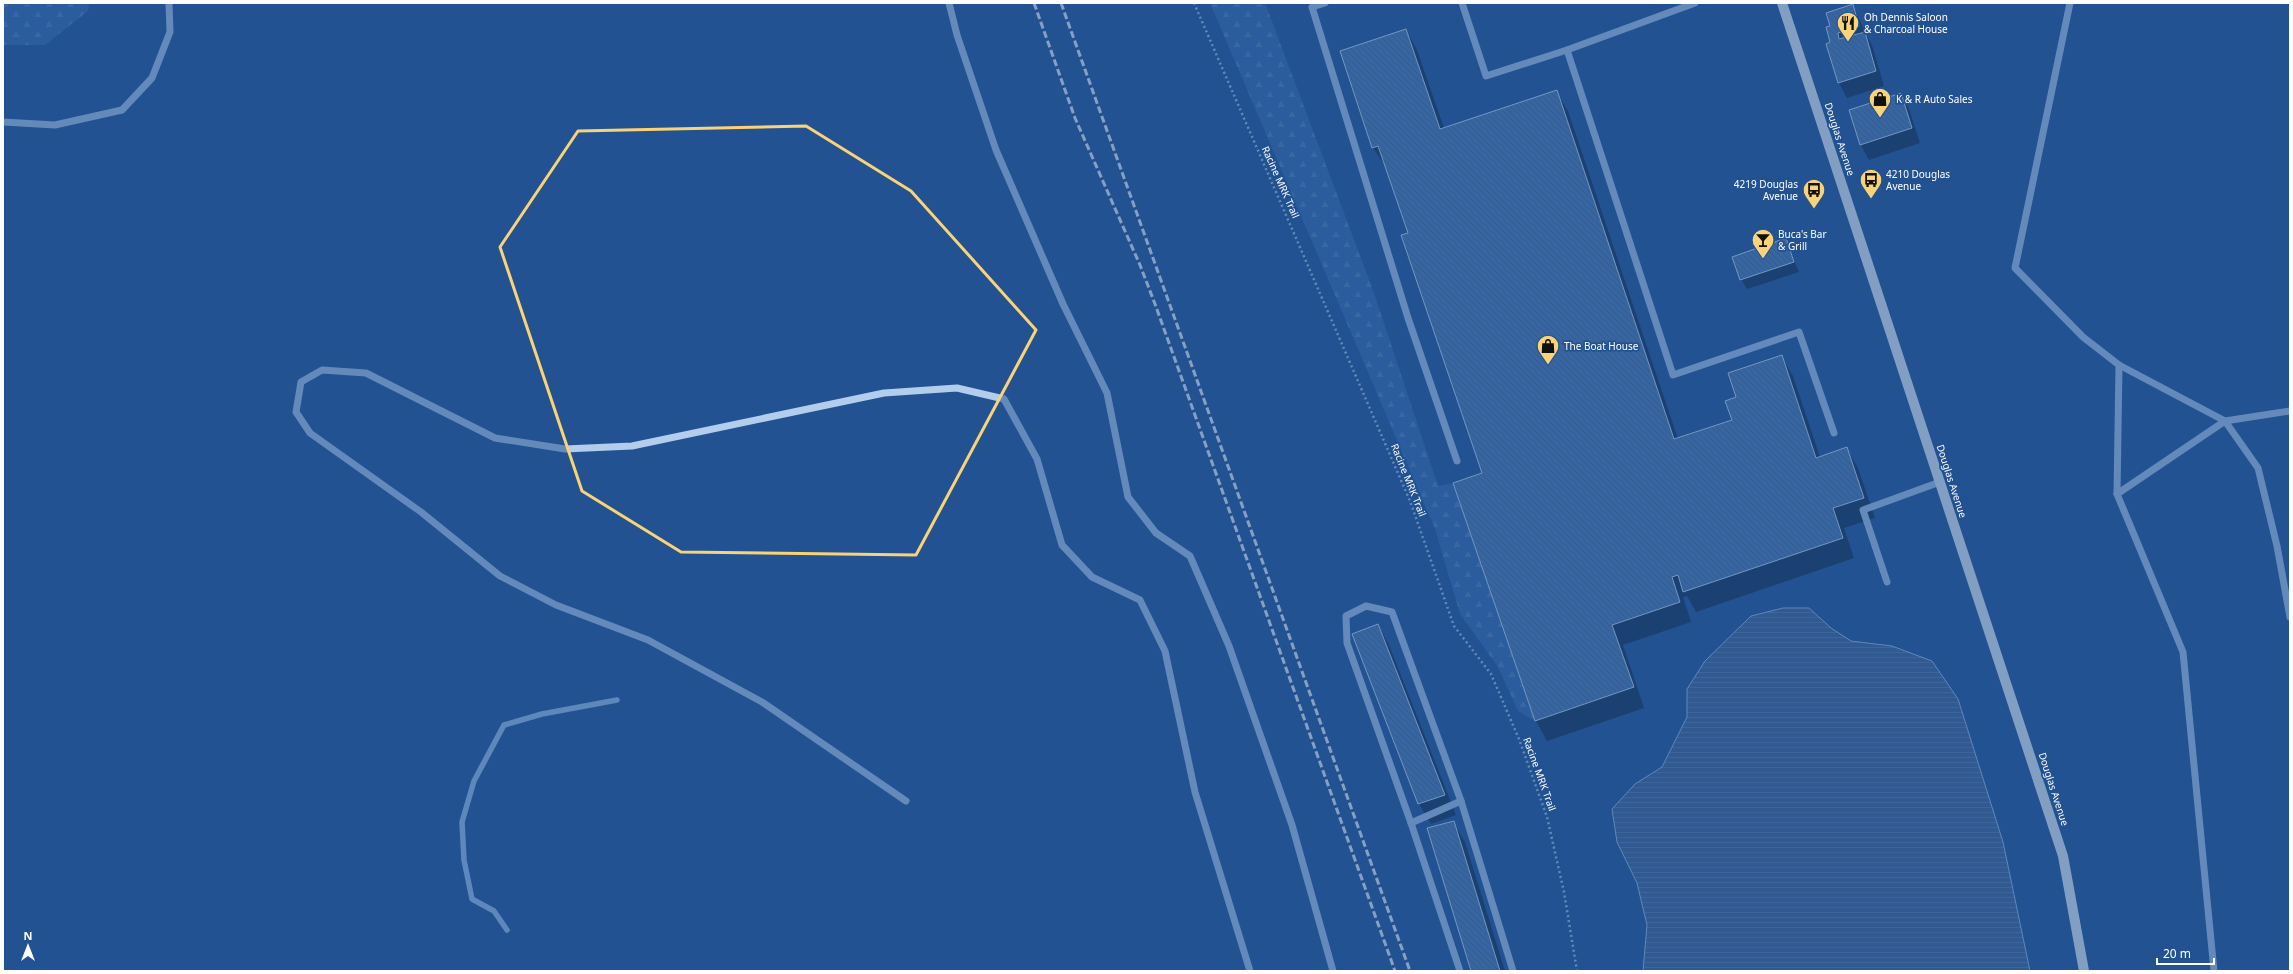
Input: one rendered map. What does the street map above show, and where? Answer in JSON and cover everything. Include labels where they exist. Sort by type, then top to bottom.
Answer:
[{"type":"main road","name":"Douglas Avenue","points":[[1782,3],[2063,856],[2084,971]]},
{"type":"lane","points":[[3,122],[55,125],[122,110],[152,78],[170,32],[169,3]]},
{"type":"lane","points":[[949,3],[957,35],[996,150],[1063,304],[1107,393],[1128,496],[1156,533],[1190,556],[1229,646],[1292,826],[1333,971]]},
{"type":"lane","points":[[1325,3],[1312,7],[1408,318],[1457,461]]},
{"type":"lane","points":[[1462,3],[1486,76],[1567,50],[1694,3]]},
{"type":"lane","points":[[2070,3],[2015,268],[2082,337],[2119,365],[2225,422],[2258,468],[2277,546],[2290,617]]},
{"type":"lane","points":[[1567,50],[1673,375],[1799,332],[1834,433]]},
{"type":"lane","points":[[2119,365],[2117,494],[2183,652],[2214,971]]},
{"type":"lane","points":[[906,802],[762,702],[648,640],[556,605],[500,576],[421,512],[310,433],[296,412],[301,382],[322,370],[366,373],[495,438],[565,449],[632,446],[884,393],[957,388],[1004,399],[1037,459],[1062,545],[1092,577],[1140,600],[1165,651],[1195,792],[1250,971]]},
{"type":"lane","points":[[2117,494],[2225,422],[2290,411]]},
{"type":"lane","points":[[1887,582],[1863,510],[1940,482]]},
{"type":"lane","points":[[1460,971],[1411,823],[1347,643],[1346,616],[1366,606],[1392,612],[1461,801],[1513,971]]},
{"type":"lane","points":[[1411,823],[1461,801]]},
{"type":"path","name":"Racine MRK Trail","points":[[1194,3],[1410,501],[1454,626],[1491,674],[1519,739],[1548,817],[1564,892],[1577,971]]},
{"type":"highlighted area","points":[[806,126],[911,191],[1036,330],[916,555],[681,552],[582,491],[500,247],[578,131]]},
{"type":"green space","points":[[3,3],[89,3],[88,11],[45,45],[3,45]]},
{"type":"green space","points":[[1210,3],[1265,3],[1374,293],[1438,486],[1453,483],[1535,721],[1518,711],[1498,667],[1460,614],[1435,529]]},
{"type":"shaded area","points":[[1783,608],[1809,608],[1831,628],[1851,641],[1892,646],[1932,661],[1958,699],[2003,842],[2030,971],[1643,971],[1647,925],[1637,883],[1617,842],[1612,809],[1635,784],[1662,767],[1687,717],[1687,689],[1705,661],[1751,616]]},
{"type":"building","name":"Oh Dennis Saloon & Charcoal House","points":[[1853,4],[1859,26],[1838,33],[1839,39],[1865,32],[1876,71],[1838,83],[1826,44],[1830,42],[1826,27],[1830,26],[1826,13]]},
{"type":"building","points":[[1406,29],[1440,129],[1557,90],[1674,439],[1732,420],[1725,401],[1736,397],[1728,373],[1782,355],[1816,458],[1847,447],[1864,498],[1833,508],[1843,538],[1683,592],[1678,575],[1672,577],[1680,602],[1612,625],[1634,687],[1535,721],[1453,483],[1482,473],[1401,235],[1408,233],[1378,146],[1372,148],[1340,51]]},
{"type":"building","name":"K & R Auto Sales","points":[[1901,93],[1912,128],[1860,145],[1849,110]]},
{"type":"building","name":"Buca's Bar & Grill","points":[[1786,238],[1794,262],[1740,280],[1732,257]]},
{"type":"building","points":[[1378,624],[1445,795],[1418,804],[1352,634]]},
{"type":"building","points":[[1454,821],[1500,971],[1471,971],[1427,828]]},
{"type":"waterway","points":[[507,930],[494,911],[472,899],[464,860],[462,822],[474,781],[504,725],[542,714],[617,700]]},
{"type":"railway","points":[[1034,3],[1075,118],[1140,265],[1155,304],[1395,971]]},
{"type":"railway","points":[[1061,3],[1410,971]]},
{"type":"place","name":"Oh Dennis Saloon & Charcoal House","points":[[1848,42]]},
{"type":"place","name":"K & R Auto Sales","points":[[1880,118]]},
{"type":"place","name":"4210 Douglas Avenue","points":[[1871,200]]},
{"type":"place","name":"4219 Douglas Avenue","points":[[1814,210]]},
{"type":"place","name":"Buca's Bar & Grill","points":[[1763,260]]},
{"type":"place","name":"The Boat House","points":[[1548,366]]}]
